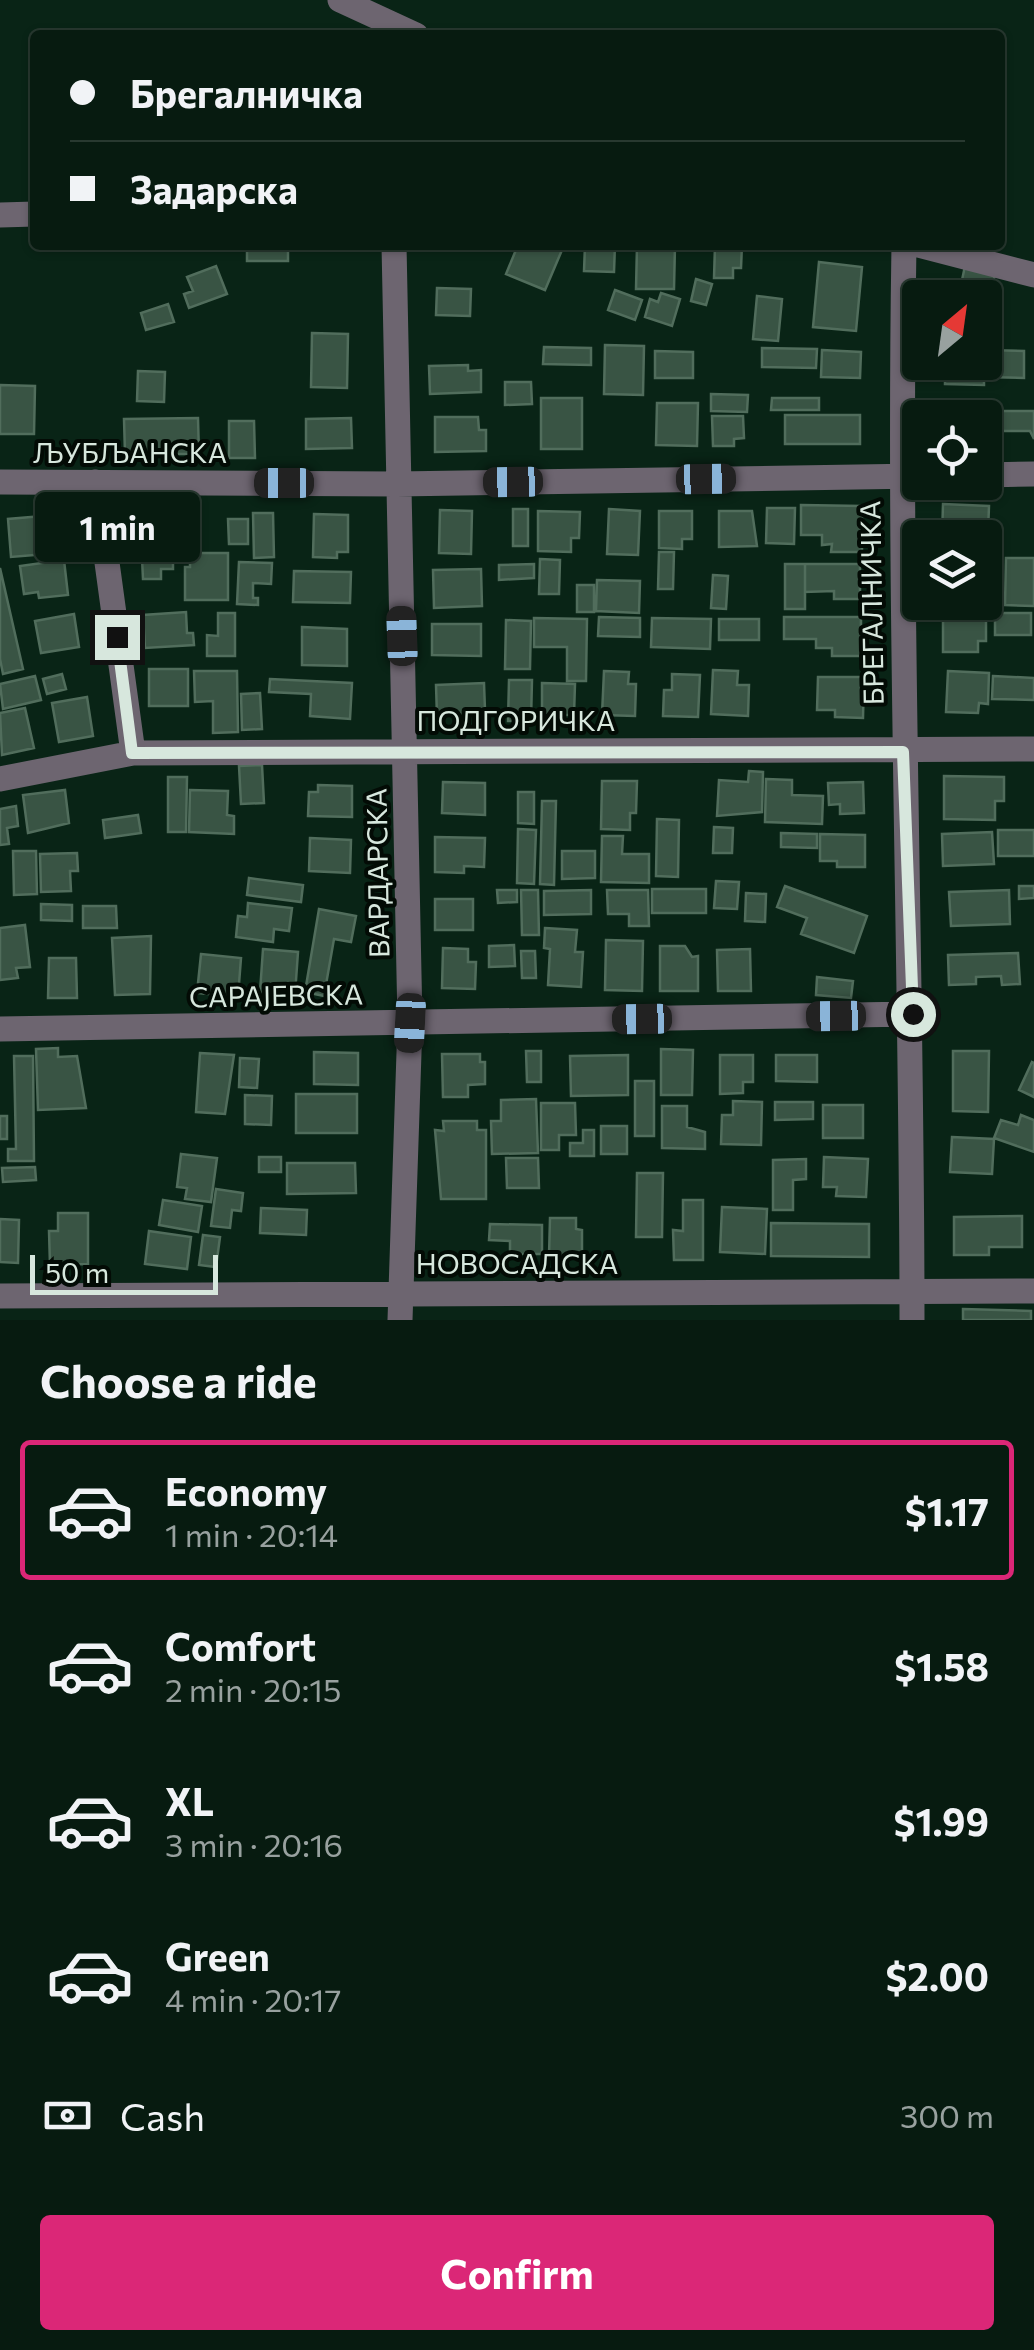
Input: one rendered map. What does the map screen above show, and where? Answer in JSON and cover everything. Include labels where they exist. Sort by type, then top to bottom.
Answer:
[{"type":"street","points":[[340,0],[400,30]]},
{"type":"street","points":[[0,215],[30,214]]},
{"type":"street","name":"ВАРДАРСКА","points":[[394,250],[410,1023],[400,1320]]},
{"type":"street","name":"БРЕГАЛНИЧКА","points":[[904,250],[908,400]]},
{"type":"street","points":[[937,250],[1034,275]]},
{"type":"street","points":[[1002,475],[1034,474]]},
{"type":"street","name":"ЉУБЉАНСКА","points":[[0,482],[397,484],[902,476]]},
{"type":"street","points":[[96,482],[132,753]]},
{"type":"street","name":"БРЕГАЛНИЧКА","points":[[909,500],[903,752],[913,1014],[912,1320]]},
{"type":"street","name":"ПОДГОРИЧКА","points":[[0,779],[132,753],[1034,749]]},
{"type":"street","name":"САРАЈЕВСКА","points":[[0,1028],[913,1014]]},
{"type":"street","name":"НОВОСАДСКА","points":[[0,1296],[1034,1291]]},
{"type":"building","points":[[247,250],[288,250],[288,261],[247,261]]},
{"type":"building","points":[[516,250],[562,250],[545,290],[506,274]]},
{"type":"building","points":[[585,250],[615,250],[614,272],[584,271]]},
{"type":"building","points":[[637,250],[675,250],[674,289],[636,289]]},
{"type":"building","points":[[715,250],[742,250],[741,268],[733,268],[733,278],[714,278]]},
{"type":"building","points":[[819,262],[862,267],[856,331],[813,327]]},
{"type":"building","points":[[216,266],[227,294],[189,308],[184,294],[193,291],[187,277]]},
{"type":"building","points":[[965,266],[995,274],[994,280],[962,280]]},
{"type":"building","points":[[696,279],[712,284],[706,305],[691,301]]},
{"type":"building","points":[[437,288],[471,289],[470,316],[436,315]]},
{"type":"building","points":[[615,290],[642,300],[635,320],[608,310]]},
{"type":"building","points":[[661,293],[680,299],[672,326],[645,317],[650,299],[658,302]]},
{"type":"building","points":[[757,296],[782,299],[778,341],[753,339]]},
{"type":"building","points":[[168,304],[174,322],[146,330],[141,313]]},
{"type":"building","points":[[312,333],[348,334],[347,388],[311,387]]},
{"type":"building","points":[[605,345],[644,346],[643,395],[604,394]]},
{"type":"building","points":[[544,347],[591,348],[591,365],[543,364]]},
{"type":"building","points":[[762,348],[817,349],[816,368],[762,367]]},
{"type":"building","points":[[822,350],[861,352],[860,378],[821,377]]},
{"type":"building","points":[[1002,350],[1024,351],[1024,378],[1002,377]]},
{"type":"building","points":[[655,351],[693,352],[693,378],[655,378]]},
{"type":"building","points":[[468,365],[468,371],[481,370],[481,392],[430,394],[429,366]]},
{"type":"building","points":[[138,371],[165,372],[164,402],[137,401]]},
{"type":"building","points":[[945,380],[984,380],[984,385],[945,384]]},
{"type":"building","points":[[505,382],[531,382],[532,404],[505,405]]},
{"type":"building","points":[[0,385],[35,386],[34,434],[0,434]]},
{"type":"building","points":[[711,394],[748,395],[747,412],[711,411]]},
{"type":"building","points":[[541,398],[582,398],[582,449],[541,449]]},
{"type":"building","points":[[772,398],[819,398],[819,410],[771,410]]},
{"type":"building","points":[[657,403],[698,403],[697,446],[656,445]]},
{"type":"building","points":[[1002,411],[1034,411],[1034,439],[1030,431],[1002,431]]},
{"type":"building","points":[[785,415],[860,415],[860,444],[785,444]]},
{"type":"building","points":[[712,416],[743,416],[744,438],[734,439],[734,446],[713,446]]},
{"type":"building","points":[[435,417],[478,417],[479,430],[486,430],[486,451],[435,452]]},
{"type":"building","points":[[198,418],[199,454],[125,454],[124,419]]},
{"type":"building","points":[[351,418],[352,448],[306,449],[306,419]]},
{"type":"building","points":[[229,421],[254,421],[255,458],[229,458]]},
{"type":"building","points":[[943,504],[989,506],[988,520],[943,520]]},
{"type":"building","points":[[801,505],[862,506],[862,552],[831,552],[832,544],[822,545],[822,535],[801,535]]},
{"type":"building","points":[[767,508],[795,508],[794,544],[766,543]]},
{"type":"building","points":[[513,509],[528,509],[528,546],[513,546]]},
{"type":"building","points":[[609,509],[640,511],[638,555],[607,554]]},
{"type":"building","points":[[440,510],[472,511],[471,554],[439,553]]},
{"type":"building","points":[[538,511],[580,512],[579,538],[571,538],[571,552],[538,551]]},
{"type":"building","points":[[659,511],[692,511],[692,539],[682,539],[682,549],[659,548]]},
{"type":"building","points":[[719,511],[752,511],[757,546],[719,547]]},
{"type":"building","points":[[253,513],[273,513],[274,557],[254,558]]},
{"type":"building","points":[[179,514],[181,549],[135,552],[133,516]]},
{"type":"building","points":[[314,514],[348,515],[348,552],[337,552],[337,558],[313,557]]},
{"type":"building","points":[[54,515],[58,553],[11,557],[8,519]]},
{"type":"building","points":[[228,519],[248,519],[248,544],[229,544]]},
{"type":"building","points":[[659,552],[674,552],[673,589],[658,589]]},
{"type":"building","points":[[190,553],[228,553],[228,600],[185,600],[185,567],[190,567]]},
{"type":"building","points":[[173,557],[173,569],[161,569],[161,579],[143,579],[142,558]]},
{"type":"building","points":[[1006,558],[1034,558],[1034,606],[1005,605]]},
{"type":"building","points":[[540,559],[560,560],[559,594],[539,594]]},
{"type":"building","points":[[64,560],[68,595],[39,598],[38,592],[24,594],[20,566]]},
{"type":"building","points":[[239,562],[272,563],[271,584],[253,583],[253,598],[258,598],[258,605],[237,604]]},
{"type":"building","points":[[534,564],[534,578],[499,580],[499,565]]},
{"type":"building","points":[[785,564],[805,564],[805,609],[785,609]]},
{"type":"building","points":[[805,564],[860,564],[860,599],[834,599],[834,591],[805,592]]},
{"type":"building","points":[[0,568],[23,669],[3,674],[0,659]]},
{"type":"building","points":[[481,569],[482,606],[434,608],[433,570]]},
{"type":"building","points":[[294,571],[351,572],[350,603],[293,602]]},
{"type":"building","points":[[713,575],[728,576],[726,609],[711,608]]},
{"type":"building","points":[[597,580],[640,581],[639,613],[596,611]]},
{"type":"building","points":[[577,585],[594,585],[594,612],[577,612]]},
{"type":"building","points":[[186,612],[187,633],[193,633],[194,645],[145,648],[143,615]]},
{"type":"building","points":[[218,613],[235,613],[235,656],[207,656],[207,635],[218,636]]},
{"type":"building","points":[[1002,613],[1031,613],[1031,635],[995,635],[995,620],[1002,620]]},
{"type":"building","points":[[74,614],[79,647],[41,653],[35,621]]},
{"type":"building","points":[[599,617],[640,618],[640,637],[598,636]]},
{"type":"building","points":[[784,617],[861,617],[861,656],[832,656],[832,648],[816,648],[816,639],[784,639]]},
{"type":"building","points":[[534,618],[587,619],[586,681],[567,681],[567,647],[534,647]]},
{"type":"building","points":[[652,618],[711,619],[710,649],[651,647]]},
{"type":"building","points":[[719,619],[759,619],[759,640],[719,640]]},
{"type":"building","points":[[506,620],[531,621],[530,669],[505,669]]},
{"type":"building","points":[[943,620],[986,620],[986,641],[978,641],[978,652],[943,652]]},
{"type":"building","points":[[432,624],[481,624],[481,656],[432,655]]},
{"type":"building","points":[[302,627],[347,629],[347,666],[302,665]]},
{"type":"building","points":[[149,669],[188,669],[188,706],[149,706]]},
{"type":"building","points":[[713,670],[738,671],[737,685],[749,685],[748,716],[711,714]]},
{"type":"building","points":[[194,671],[237,671],[238,732],[213,733],[213,701],[195,702]]},
{"type":"building","points":[[604,671],[629,672],[628,684],[636,684],[635,716],[602,715]]},
{"type":"building","points":[[948,671],[989,673],[988,704],[979,703],[978,713],[946,712]]},
{"type":"building","points":[[62,674],[66,689],[47,694],[43,679]]},
{"type":"building","points":[[672,674],[700,675],[698,717],[663,716],[664,690],[672,690]]},
{"type":"building","points":[[35,676],[41,700],[3,709],[0,684]]},
{"type":"building","points":[[993,676],[1034,678],[1034,700],[992,699]]},
{"type":"building","points":[[818,677],[864,677],[863,718],[835,717],[835,710],[817,710]]},
{"type":"building","points":[[270,679],[352,683],[350,719],[310,716],[311,694],[269,692]]},
{"type":"building","points":[[509,680],[532,680],[531,721],[508,721]]},
{"type":"building","points":[[484,683],[485,710],[437,717],[436,685]]},
{"type":"building","points":[[542,683],[575,684],[574,715],[542,715]]},
{"type":"building","points":[[260,693],[262,729],[242,730],[241,694]]},
{"type":"building","points":[[87,697],[93,736],[59,742],[52,703]]},
{"type":"building","points":[[25,708],[34,748],[2,755],[0,713]]},
{"type":"building","points":[[262,765],[264,803],[241,804],[239,766]]},
{"type":"building","points":[[749,771],[763,772],[762,812],[717,816],[719,780],[748,782]]},
{"type":"building","points":[[944,776],[1004,777],[1004,801],[995,801],[995,820],[944,819]]},
{"type":"building","points":[[168,777],[187,777],[186,832],[168,832]]},
{"type":"building","points":[[766,779],[792,780],[792,795],[823,796],[822,824],[765,822]]},
{"type":"building","points":[[602,781],[637,781],[636,813],[630,813],[630,830],[601,829]]},
{"type":"building","points":[[443,782],[485,783],[485,815],[442,813]]},
{"type":"building","points":[[863,782],[864,813],[840,814],[840,804],[829,805],[828,783]]},
{"type":"building","points":[[318,785],[352,786],[352,817],[308,816],[309,792],[318,792]]},
{"type":"building","points":[[65,790],[69,823],[28,833],[23,795]]},
{"type":"building","points":[[190,790],[228,791],[227,815],[234,816],[234,834],[189,832]]},
{"type":"building","points":[[518,792],[534,792],[534,824],[518,823]]},
{"type":"building","points":[[542,801],[556,801],[554,885],[540,884]]},
{"type":"building","points":[[16,806],[18,826],[7,828],[9,844],[0,845],[0,809]]},
{"type":"building","points":[[138,815],[141,833],[105,838],[103,820]]},
{"type":"building","points":[[657,819],[679,820],[678,877],[656,876]]},
{"type":"building","points":[[714,827],[733,828],[732,853],[713,853]]},
{"type":"building","points":[[518,829],[536,830],[534,884],[517,883]]},
{"type":"building","points":[[998,830],[1034,830],[1034,856],[998,856]]},
{"type":"building","points":[[992,832],[994,864],[943,866],[942,834]]},
{"type":"building","points":[[781,833],[817,834],[817,848],[781,847]]},
{"type":"building","points":[[820,834],[865,835],[865,867],[837,867],[837,861],[820,861]]},
{"type":"building","points":[[602,836],[623,836],[622,854],[649,854],[649,883],[601,882]]},
{"type":"building","points":[[435,837],[485,838],[484,867],[464,866],[464,873],[435,872]]},
{"type":"building","points":[[310,838],[351,840],[350,873],[309,871]]},
{"type":"building","points":[[13,851],[36,851],[37,894],[14,895]]},
{"type":"building","points":[[562,851],[595,851],[595,878],[562,879]]},
{"type":"building","points":[[77,853],[78,871],[70,871],[71,891],[41,892],[40,854]]},
{"type":"building","points":[[249,878],[303,885],[301,902],[247,895]]},
{"type":"building","points":[[716,881],[739,882],[737,909],[714,908]]},
{"type":"building","points":[[785,886],[867,916],[854,953],[801,934],[807,918],[777,907]]},
{"type":"building","points":[[1019,886],[1034,886],[1034,898],[1019,899]]},
{"type":"building","points":[[652,889],[706,889],[706,913],[652,913]]},
{"type":"building","points":[[497,890],[517,890],[517,902],[498,903]]},
{"type":"building","points":[[521,890],[538,890],[539,935],[522,935]]},
{"type":"building","points":[[591,890],[591,914],[544,915],[544,891]]},
{"type":"building","points":[[607,890],[648,890],[649,926],[629,926],[629,914],[608,914]]},
{"type":"building","points":[[1009,890],[1010,924],[951,926],[949,892]]},
{"type":"building","points":[[746,893],[766,894],[765,922],[745,921]]},
{"type":"building","points":[[435,899],[473,899],[473,930],[435,930]]},
{"type":"building","points":[[248,903],[292,908],[289,931],[274,929],[273,942],[236,937],[238,916],[247,917]]},
{"type":"building","points":[[41,904],[72,905],[72,921],[41,920]]},
{"type":"building","points":[[83,906],[116,906],[117,928],[83,928]]},
{"type":"building","points":[[319,909],[356,916],[351,942],[334,939],[324,996],[305,992]]},
{"type":"building","points":[[25,925],[30,967],[16,968],[18,978],[0,980],[0,928]]},
{"type":"building","points":[[545,928],[577,930],[575,952],[583,952],[581,987],[548,985],[550,949],[544,948]]},
{"type":"building","points":[[151,936],[150,994],[115,995],[112,938]]},
{"type":"building","points":[[606,940],[643,941],[642,991],[605,990]]},
{"type":"building","points":[[514,945],[515,966],[489,967],[489,946]]},
{"type":"building","points":[[660,946],[685,946],[692,957],[698,956],[698,991],[660,991]]},
{"type":"building","points":[[443,948],[468,949],[468,962],[476,962],[475,989],[442,988]]},
{"type":"building","points":[[263,949],[298,952],[295,995],[260,992]]},
{"type":"building","points":[[750,949],[751,991],[718,991],[717,950]]},
{"type":"building","points":[[521,951],[535,951],[536,978],[522,978]]},
{"type":"building","points":[[1018,953],[1020,984],[1002,985],[1001,976],[976,977],[976,984],[949,985],[948,955]]},
{"type":"building","points":[[201,954],[241,958],[238,997],[197,993]]},
{"type":"building","points":[[49,958],[76,958],[77,998],[48,998]]},
{"type":"building","points":[[817,977],[853,981],[851,998],[816,995]]},
{"type":"building","points":[[58,1048],[58,1057],[77,1056],[86,1108],[38,1110],[36,1049]]},
{"type":"building","points":[[661,1049],[693,1050],[692,1095],[661,1095]]},
{"type":"building","points":[[526,1051],[541,1051],[541,1082],[527,1082]]},
{"type":"building","points":[[953,1051],[989,1051],[988,1112],[953,1111]]},
{"type":"building","points":[[314,1052],[358,1053],[358,1085],[314,1084]]},
{"type":"building","points":[[200,1053],[234,1055],[225,1114],[196,1112]]},
{"type":"building","points":[[442,1054],[480,1054],[480,1062],[485,1062],[485,1084],[468,1085],[468,1097],[443,1097]]},
{"type":"building","points":[[628,1055],[628,1095],[571,1096],[570,1056]]},
{"type":"building","points":[[720,1055],[753,1055],[753,1082],[743,1082],[743,1093],[720,1094]]},
{"type":"building","points":[[776,1055],[817,1055],[817,1082],[776,1081]]},
{"type":"building","points":[[14,1056],[33,1056],[34,1161],[8,1161],[8,1149],[16,1149]]},
{"type":"building","points":[[240,1058],[259,1059],[257,1088],[239,1087]]},
{"type":"building","points":[[1034,1063],[1034,1097],[1019,1090]]},
{"type":"building","points":[[635,1081],[654,1081],[654,1136],[635,1136]]},
{"type":"building","points":[[296,1094],[357,1094],[357,1133],[296,1133]]},
{"type":"building","points":[[245,1095],[272,1096],[271,1125],[245,1124]]},
{"type":"building","points":[[536,1099],[538,1153],[492,1154],[491,1121],[501,1121],[501,1100]]},
{"type":"building","points":[[733,1101],[762,1102],[761,1145],[721,1144],[722,1115],[733,1115]]},
{"type":"building","points":[[775,1102],[813,1102],[813,1119],[775,1120]]},
{"type":"building","points":[[541,1103],[575,1103],[576,1135],[559,1135],[559,1150],[541,1150]]},
{"type":"building","points":[[823,1105],[863,1105],[863,1138],[823,1138]]},
{"type":"building","points":[[662,1106],[687,1106],[687,1127],[705,1132],[705,1149],[662,1148]]},
{"type":"building","points":[[1021,1115],[1034,1120],[1034,1152],[994,1138],[1001,1120],[1018,1125]]},
{"type":"building","points":[[0,1116],[7,1116],[7,1139],[0,1139]]},
{"type":"building","points":[[443,1121],[477,1121],[477,1130],[486,1130],[486,1199],[441,1199],[435,1130],[444,1131]]},
{"type":"building","points":[[601,1126],[627,1126],[627,1154],[601,1154]]},
{"type":"building","points":[[583,1130],[594,1130],[594,1156],[570,1156],[570,1143],[583,1143]]},
{"type":"building","points":[[952,1137],[994,1139],[992,1174],[950,1172]]},
{"type":"building","points":[[181,1154],[217,1158],[211,1202],[185,1199],[187,1188],[177,1187]]},
{"type":"building","points":[[259,1157],[281,1157],[281,1172],[259,1172]]},
{"type":"building","points":[[824,1157],[868,1159],[866,1197],[836,1196],[837,1187],[823,1187]]},
{"type":"building","points":[[506,1158],[538,1158],[539,1188],[507,1188]]},
{"type":"building","points":[[806,1159],[806,1179],[793,1180],[793,1210],[773,1210],[773,1160]]},
{"type":"building","points":[[287,1163],[355,1163],[356,1193],[287,1194]]},
{"type":"building","points":[[35,1167],[36,1180],[3,1182],[2,1168]]},
{"type":"building","points":[[637,1173],[663,1173],[662,1237],[636,1237]]},
{"type":"building","points":[[216,1189],[243,1193],[241,1211],[232,1210],[230,1228],[211,1226]]},
{"type":"building","points":[[163,1200],[202,1206],[198,1232],[159,1225]]},
{"type":"building","points":[[683,1200],[703,1200],[703,1260],[674,1260],[673,1230],[683,1231]]},
{"type":"building","points":[[722,1207],[767,1209],[765,1254],[720,1252]]},
{"type":"building","points":[[261,1208],[307,1210],[306,1235],[260,1233]]},
{"type":"building","points":[[58,1213],[88,1213],[88,1264],[50,1265],[49,1231],[58,1231]]},
{"type":"building","points":[[1022,1216],[1022,1247],[989,1247],[989,1255],[954,1255],[954,1217]]},
{"type":"building","points":[[550,1218],[576,1218],[576,1229],[582,1230],[582,1256],[549,1256]]},
{"type":"building","points":[[0,1219],[19,1220],[18,1263],[0,1262]]},
{"type":"building","points":[[771,1223],[869,1224],[869,1257],[771,1256]]},
{"type":"building","points":[[490,1224],[542,1225],[542,1254],[510,1254],[510,1241],[489,1240]]},
{"type":"building","points":[[149,1231],[191,1237],[187,1269],[145,1264]]},
{"type":"building","points":[[203,1235],[220,1237],[216,1267],[199,1265]]},
{"type":"building","points":[[963,1309],[1031,1311],[1031,1320],[963,1320]]},
{"type":"route","points":[[117,637],[132,753],[405,749],[903,752],[913,1014]]}]
